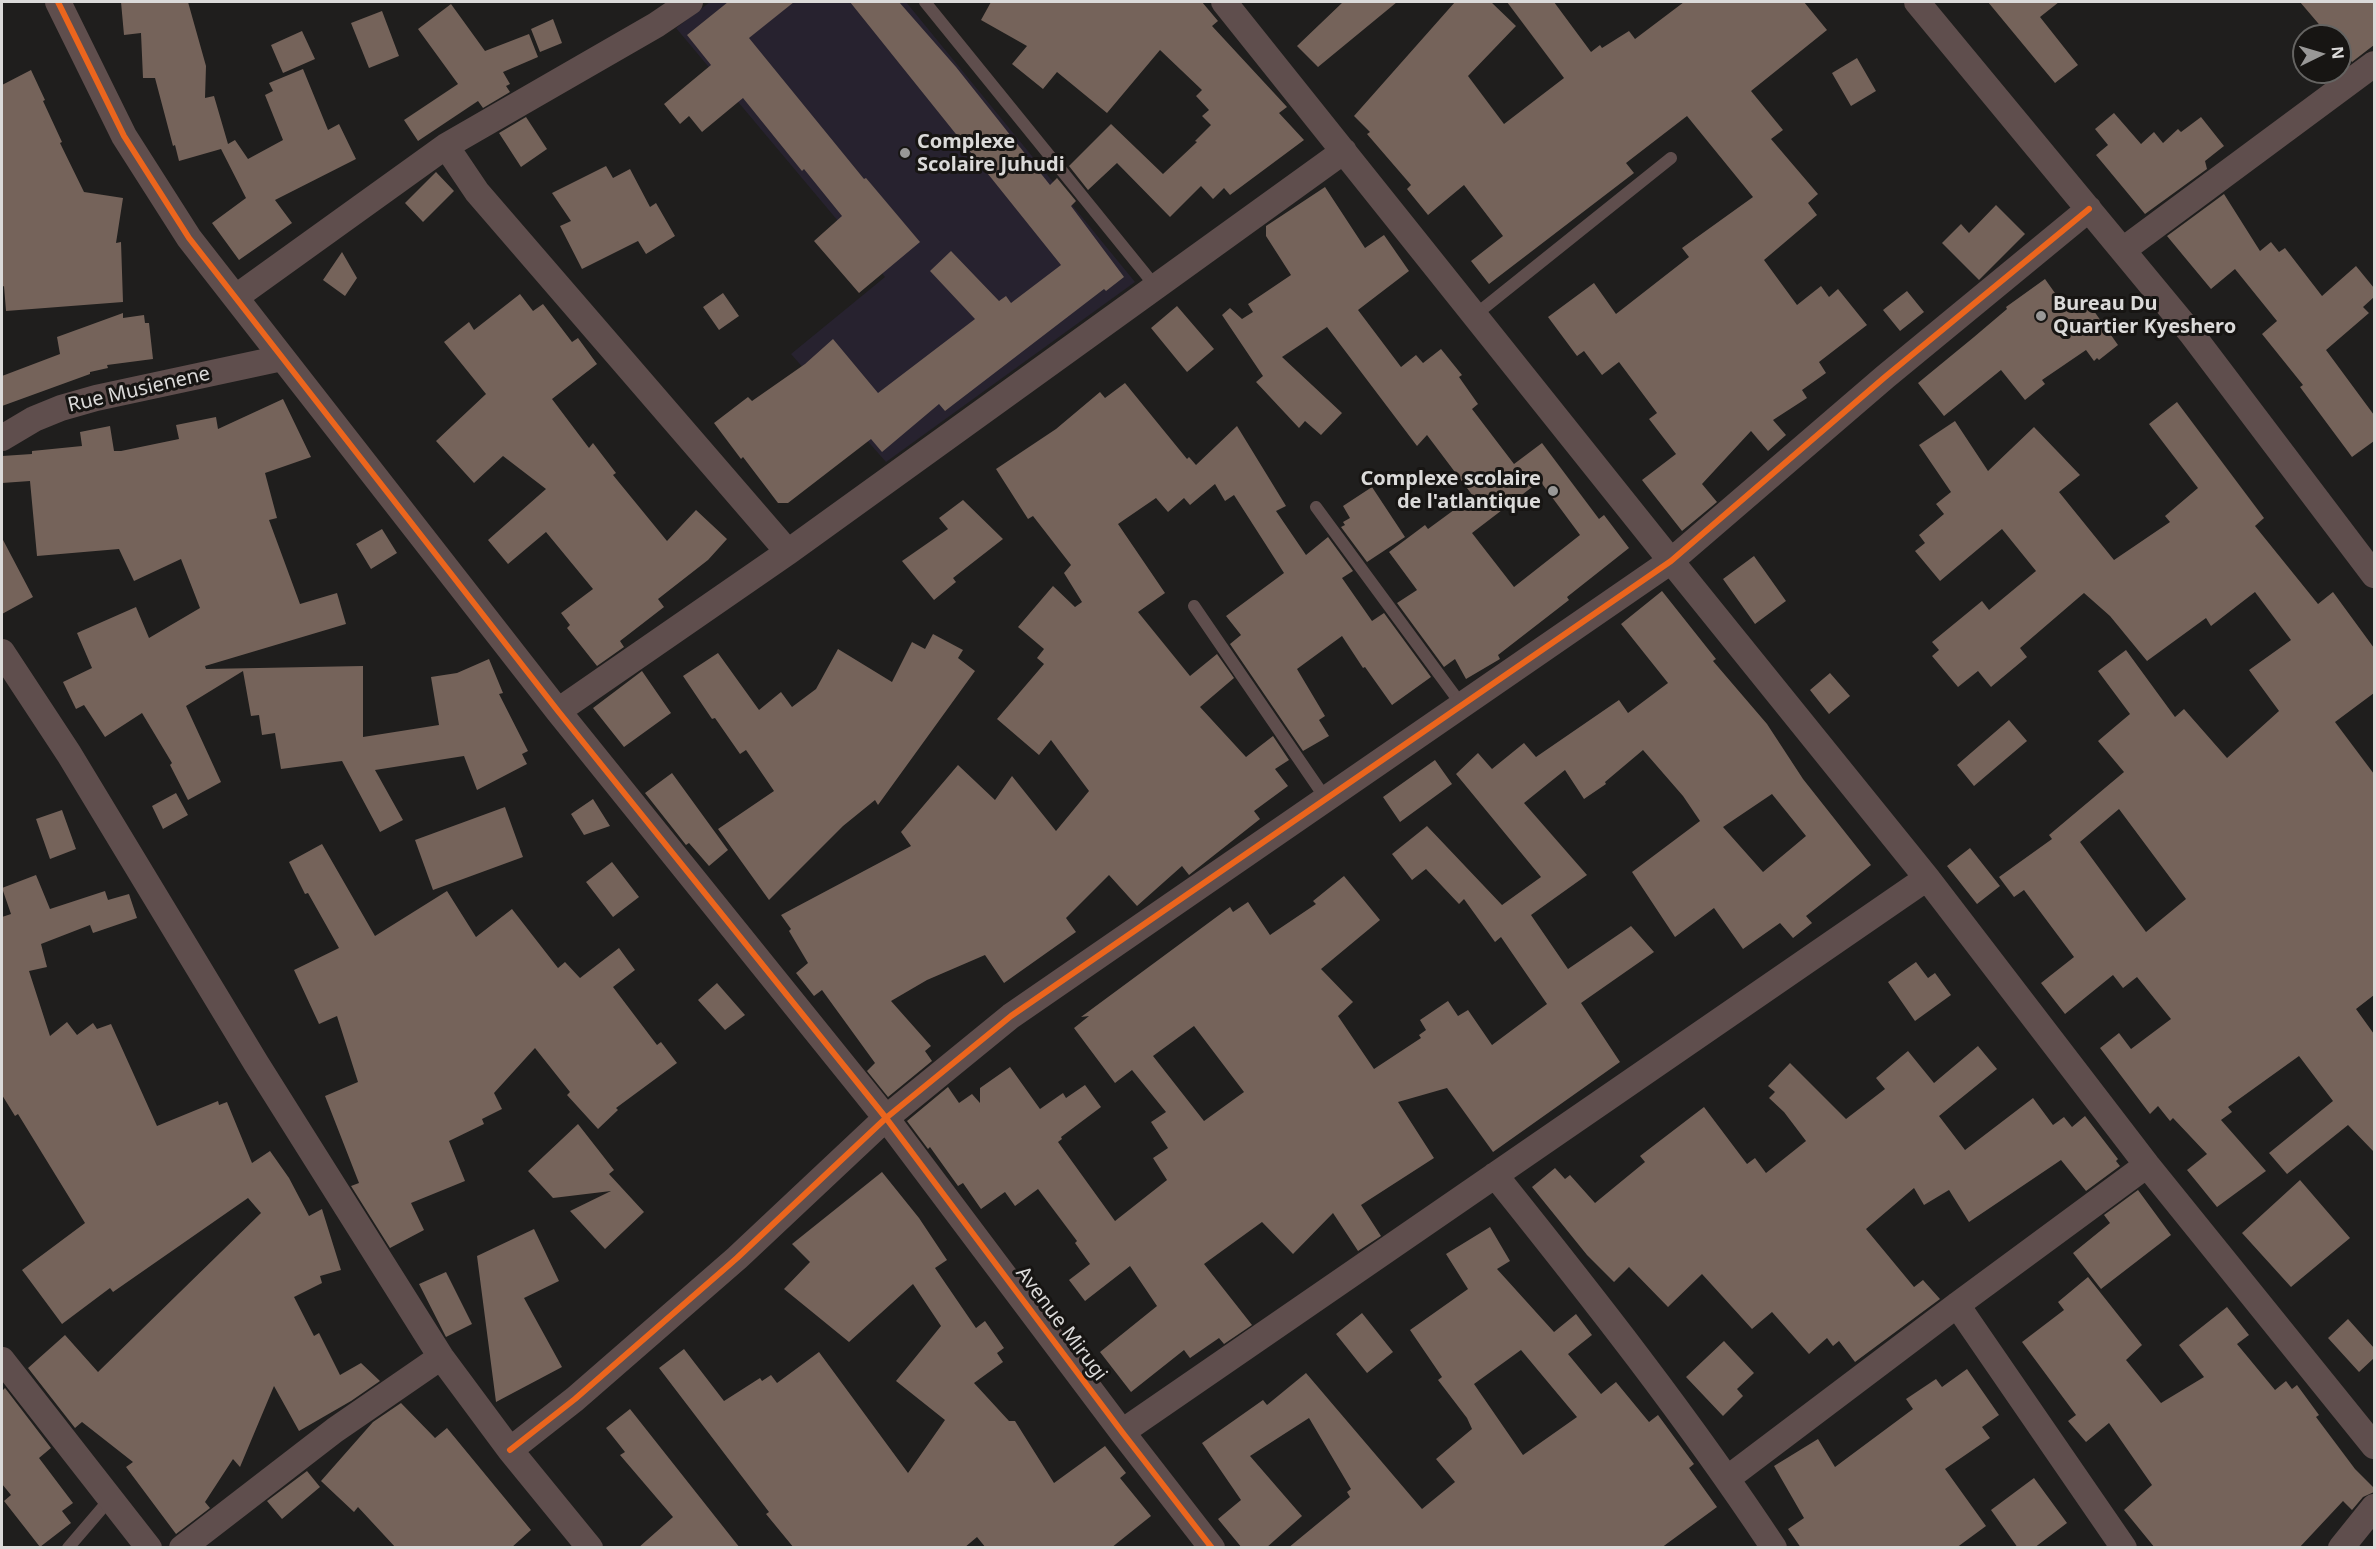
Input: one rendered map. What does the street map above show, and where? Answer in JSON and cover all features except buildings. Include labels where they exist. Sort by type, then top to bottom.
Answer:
[{"type":"street","name":"Avenue Mirugi","points":[[58,2],[124,136],[189,238],[558,711],[886,1118],[1212,1548]]},
{"type":"street","points":[[236,297],[446,146],[656,25],[690,2]]},
{"type":"street","points":[[1224,2],[1928,878],[2147,1165],[2374,1446]]},
{"type":"street","points":[[1917,2],[2191,333],[2374,574]]},
{"type":"street","points":[[2123,250],[2374,64]]},
{"type":"street","points":[[446,146],[477,192],[788,552]]},
{"type":"street","points":[[558,711],[788,552],[1344,152]]},
{"type":"street","points":[[510,1450],[574,1399],[737,1258],[886,1118],[1011,1016],[1671,561],[1885,377],[2089,209]]},
{"type":"street","name":"Rue Musienene","points":[[2,438],[34,419],[96,398],[282,358]]},
{"type":"street","points":[[2,652],[69,754],[256,1063],[441,1357],[510,1450],[590,1548]]},
{"type":"street","points":[[1122,1432],[1928,878]]},
{"type":"street","points":[[1728,1478],[2147,1165]]},
{"type":"street","points":[[1494,1175],[1629,1343],[1728,1478],[1774,1548]]},
{"type":"street","points":[[1957,1305],[2124,1548]]},
{"type":"street","points":[[182,1548],[335,1430],[441,1357]]},
{"type":"street","points":[[2,1360],[149,1548]]},
{"type":"street","points":[[2341,1548],[2374,1508]]},
{"type":"lane","points":[[925,2],[1156,287]]},
{"type":"lane","points":[[1475,315],[1671,158]]},
{"type":"lane","points":[[1316,507],[1461,704]]},
{"type":"lane","points":[[1194,606],[1326,799]]},
{"type":"lane","points":[[68,1548],[110,1498]]},
{"type":"shaded area","name":"Complexe Scolaire Juhudi","points":[[710,2],[906,2],[1135,282],[886,462],[791,354],[885,277],[676,28]]},
{"type":"cycle path","points":[[58,2],[124,136],[189,238],[558,711],[886,1118],[1212,1548]]},
{"type":"cycle path","points":[[510,1450],[575,1399],[737,1258],[886,1118],[1011,1016],[1671,561],[1885,377],[2089,209]]},
{"type":"place","name":"Complexe Scolaire Juhudi","points":[[905,153]]},
{"type":"place","name":"Bureau Du Quartier Kyeshero","points":[[2041,316]]},
{"type":"place","name":"Complexe scolaire de l'atlantique","points":[[1553,491]]}]
